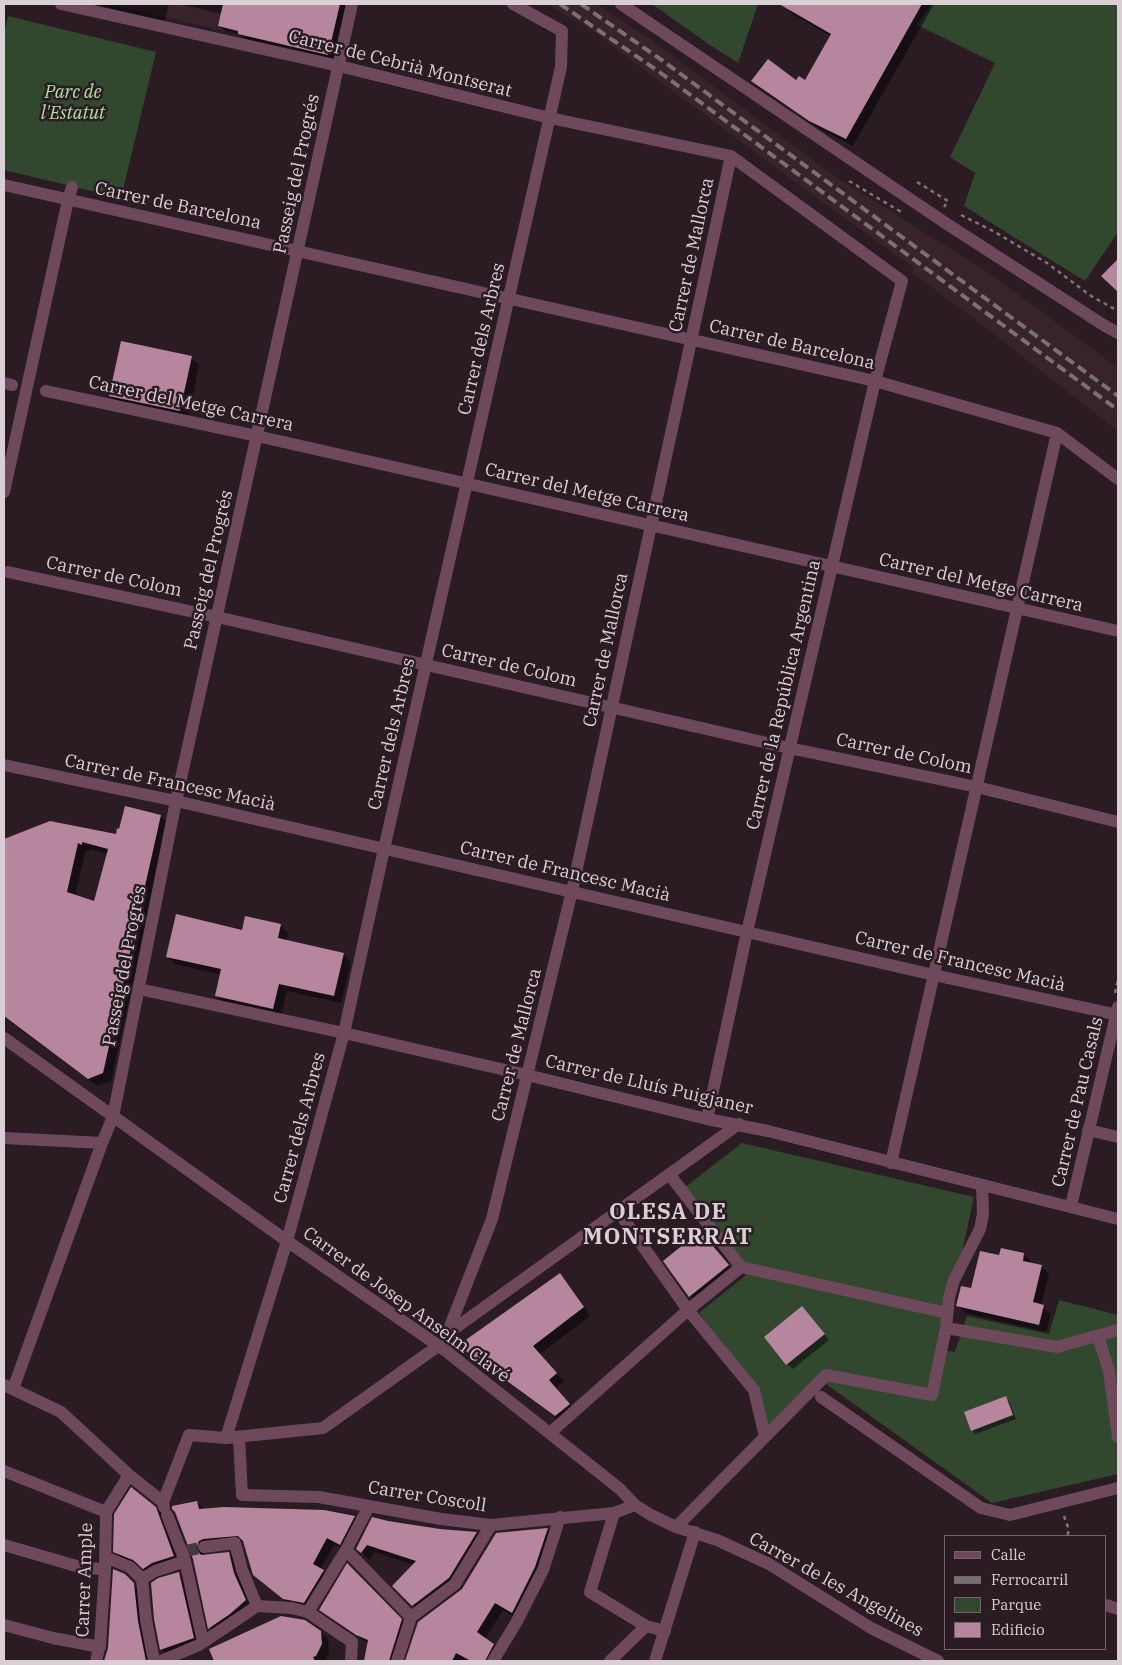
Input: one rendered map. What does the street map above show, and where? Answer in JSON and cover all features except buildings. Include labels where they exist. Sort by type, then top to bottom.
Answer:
[{"type":"street","name":"Carrer de Cebrià Montserat","points":[[61,4],[339,66],[550,118],[732,156]]},
{"type":"street","name":"Passeig del Progrés","points":[[8,1387],[113,1116],[176,801],[352,4]]},
{"type":"street","name":"Carrer dels Arbres","points":[[232,1437],[344,1033],[384,848],[561,67],[562,31],[513,4]]},
{"type":"street","points":[[621,4],[947,224],[1118,333]]},
{"type":"street","name":"Carrer de la República Argentina","points":[[706,1119],[875,380],[902,282],[732,156]]},
{"type":"street","name":"Carrer de Mallorca","points":[[442,1349],[492,1219],[528,1075],[572,891],[732,156]]},
{"type":"street","name":"Carrer de Barcelona","points":[[4,185],[875,380],[1057,434],[1118,479]]},
{"type":"street","points":[[4,492],[72,186]]},
{"type":"street","name":"Carrer del Metge Carrera","points":[[46,391],[257,436],[1118,632]]},
{"type":"street","points":[[892,1163],[1057,434]]},
{"type":"street","name":"Carrer de Colom","points":[[8,572],[216,617],[790,748],[977,787],[1118,822]]},
{"type":"street","name":"Carrer de Francesc Macià","points":[[4,766],[176,801],[934,974],[1118,1012]]},
{"type":"street","name":"Carrer de Lluís Puigjaner","points":[[139,989],[528,1075],[706,1119],[739,1124],[1118,1219]]},
{"type":"street","name":"Carrer de Pau Casals","points":[[1071,1206],[1118,1012]]},
{"type":"street","name":"Carrer de Josep Anselm Clavé","points":[[4,1038],[287,1241],[442,1349],[620,1489],[635,1505]]},
{"type":"street","points":[[447,1334],[739,1124]]},
{"type":"street","points":[[1088,1130],[1118,1137]]},
{"type":"street","points":[[4,1138],[102,1143]]},
{"type":"street","points":[[669,1174],[741,1267],[947,1313]]},
{"type":"street","points":[[676,1526],[826,1374],[932,1395],[946,1328],[949,1298],[954,1280],[980,1229],[983,1214],[982,1186]]},
{"type":"street","points":[[618,1211],[688,1310],[754,1390],[764,1437]]},
{"type":"street","points":[[550,1433],[688,1310],[741,1267]]},
{"type":"street","points":[[946,1328],[1057,1347],[1118,1330]]},
{"type":"street","points":[[1098,1336],[1109,1371],[1118,1437]]},
{"type":"street","points":[[165,1508],[190,1434],[232,1437],[323,1428],[442,1349]]},
{"type":"street","points":[[8,1387],[61,1412],[165,1508],[184,1554],[201,1644]]},
{"type":"street","points":[[821,1397],[982,1508],[1010,1515],[1118,1488]]},
{"type":"street","name":"Carrer Coscoll","points":[[232,1437],[242,1495],[319,1497],[440,1520],[490,1525],[614,1513],[635,1505]]},
{"type":"street","points":[[4,1472],[106,1512]]},
{"type":"street","name":"Carrer Ample","points":[[96,1661],[100,1647],[106,1512],[129,1476]]},
{"type":"street","name":"Carrer de les Angelines","points":[[635,1505],[651,1515],[717,1540],[769,1564],[871,1628],[938,1661]]},
{"type":"street","points":[[308,1612],[346,1550],[369,1506]]},
{"type":"street","points":[[614,1513],[590,1592],[646,1626],[665,1631]]},
{"type":"street","points":[[493,1661],[516,1623],[543,1570],[560,1517]]},
{"type":"street","points":[[397,1661],[411,1617],[455,1584],[490,1525]]},
{"type":"street","points":[[655,1661],[694,1532]]},
{"type":"street","points":[[204,1547],[235,1543],[242,1570],[257,1606]]},
{"type":"street","points":[[4,1545],[83,1568],[105,1563],[130,1567],[142,1579],[146,1620],[154,1661]]},
{"type":"street","points":[[346,1550],[411,1617]]},
{"type":"street","points":[[142,1579],[184,1554]]},
{"type":"street","points":[[169,1660],[201,1644],[257,1606],[292,1608],[308,1612],[352,1642],[351,1661]]},
{"type":"street","points":[[4,1625],[53,1638],[100,1647]]},
{"type":"street","points":[[610,1661],[646,1626]]},
{"type":"path","points":[[917,182],[948,201]]},
{"type":"path","points":[[960,215],[1047,264],[1091,296],[1118,311]]},
{"type":"path","points":[[1063,1513],[1069,1530],[1066,1535]]},
{"type":"shaded area","points":[[107,4],[340,4],[328,55]]},
{"type":"shaded area","points":[[547,4],[596,4],[651,40],[833,175],[989,273],[1118,368],[1118,431],[972,317],[912,273],[914,268],[594,32]]},
{"type":"green space","points":[[652,4],[758,4],[738,63]]},
{"type":"green space","points":[[932,4],[1118,4],[1118,232],[1085,281],[964,206],[975,173],[950,157],[995,63],[917,25]]},
{"type":"green space","name":"Parc de l'Estatut","points":[[8,16],[156,52],[121,198],[4,170],[4,34]]},
{"type":"green space","points":[[742,1143],[974,1197],[941,1350],[955,1352],[967,1316],[1049,1334],[1059,1300],[1118,1315],[1118,1474],[992,1503],[826,1384],[770,1440],[757,1395],[699,1313],[746,1275],[680,1191]]},
{"type":"tunnel","points":[[186,1551],[204,1547]]},
{"type":"railway","points":[[560,4],[658,71],[1118,410]]},
{"type":"railway","points":[[581,4],[663,61],[1118,396]]},
{"type":"district","name":"OLESA DE MONTSERRAT","points":[[668,1226]]}]
